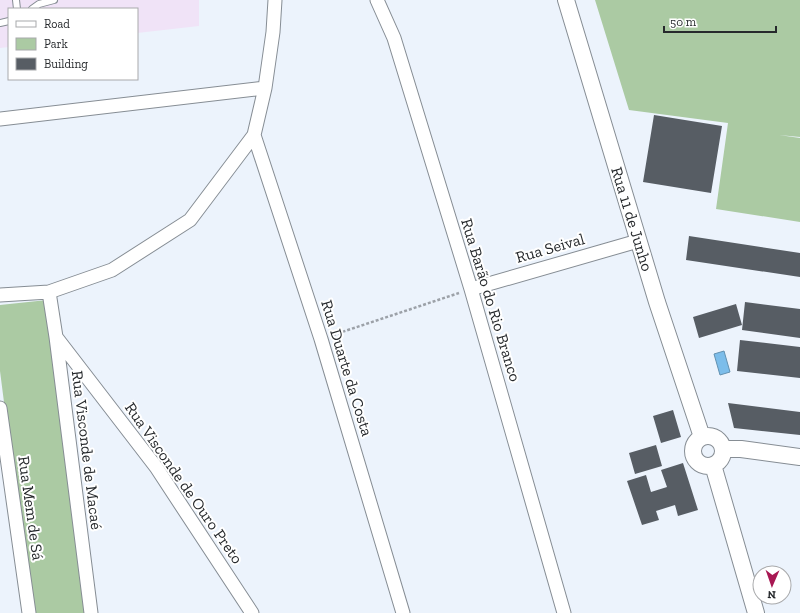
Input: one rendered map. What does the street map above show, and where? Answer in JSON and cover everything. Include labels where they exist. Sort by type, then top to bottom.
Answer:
[{"type":"street","points":[[0,295],[49,292],[112,270],[190,220],[254,135],[265,88],[273,32],[275,0]]},
{"type":"street","name":"Rua Barão do Rio Branco","points":[[377,0],[394,38],[470,289],[564,613]]},
{"type":"street","name":"Rua 11 de Junho","points":[[566,0],[638,241],[702,437]]},
{"type":"street","points":[[0,119],[265,88]]},
{"type":"street","name":"Rua Duarte da Costa","points":[[254,135],[321,339],[402,613]]},
{"type":"street","name":"Rua Seival","points":[[470,289],[638,241]]},
{"type":"street","name":"Rua Visconde de Macaé","points":[[49,292],[56,336],[91,613]]},
{"type":"street","name":"Rua Visconde de Ouro Preto","points":[[56,336],[156,467],[252,613]]},
{"type":"street","name":"Rua Mem de Sá","points":[[0,408],[29,613]]},
{"type":"street","points":[[708,436],[718,439],[723,449],[722,458],[719,462],[713,465],[706,466],[701,464],[694,457],[694,447],[702,437],[708,436]]},
{"type":"street","points":[[723,449],[741,449],[800,457]]},
{"type":"street","points":[[713,465],[756,613]]},
{"type":"lane","points":[[33,8],[39,4],[54,0]]},
{"type":"path","points":[[321,339],[470,289]]},
{"type":"shaded area","points":[[0,0],[199,0],[199,26],[138,33],[138,8],[8,8],[8,47],[0,48]]},
{"type":"green space","points":[[595,0],[800,0],[800,137],[779,135],[800,138],[800,222],[716,209],[728,123],[629,110]]},
{"type":"green space","points":[[47,300],[86,613],[31,613],[0,371],[0,305]]},
{"type":"water","points":[[724,351],[730,372],[720,375],[714,354]]},
{"type":"building","points":[[654,115],[722,126],[711,193],[643,182]]},
{"type":"building","points":[[689,236],[800,253],[800,277],[686,260]]},
{"type":"building","points":[[745,302],[800,309],[800,338],[742,330]]},
{"type":"building","points":[[736,304],[742,325],[699,338],[693,317]]},
{"type":"building","points":[[740,340],[800,347],[800,378],[737,371]]},
{"type":"building","points":[[728,403],[800,412],[800,435],[734,428]]},
{"type":"building","points":[[673,410],[681,437],[661,443],[653,416]]},
{"type":"building","points":[[656,445],[662,466],[635,474],[629,453]]},
{"type":"building","points":[[683,463],[698,510],[678,516],[675,505],[656,511],[659,520],[642,525],[627,481],[646,475],[651,492],[667,487],[661,470]]}]
